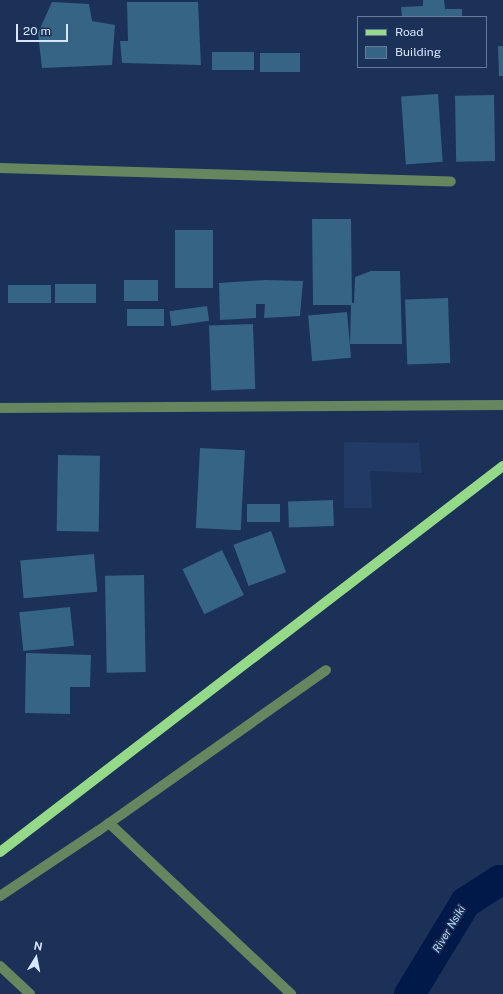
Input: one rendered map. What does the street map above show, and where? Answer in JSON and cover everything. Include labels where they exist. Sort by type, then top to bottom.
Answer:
[{"type":"main road","points":[[0,852],[503,466]]},
{"type":"street","points":[[0,168],[451,181]]},
{"type":"street","points":[[0,408],[503,405]]},
{"type":"street","points":[[0,896],[109,823],[326,670]]},
{"type":"street","points":[[109,823],[291,994]]},
{"type":"street","points":[[0,966],[30,994]]},
{"type":"shaded area","points":[[344,442],[419,443],[422,473],[370,471],[372,508],[344,508]]},
{"type":"building","points":[[423,0],[444,0],[445,9],[462,9],[462,16],[402,16],[401,7],[423,6]]},
{"type":"building","points":[[52,2],[89,4],[92,21],[115,25],[112,65],[42,68],[38,33]]},
{"type":"building","points":[[127,2],[198,2],[201,65],[122,63],[120,41],[128,41]]},
{"type":"building","points":[[498,46],[503,46],[503,76],[499,76]]},
{"type":"building","points":[[212,52],[254,52],[254,70],[212,70]]},
{"type":"building","points":[[260,53],[300,53],[300,72],[260,72]]},
{"type":"building","points":[[438,94],[443,162],[406,164],[401,97]]},
{"type":"building","points":[[494,95],[495,161],[456,162],[455,96]]},
{"type":"building","points":[[312,219],[351,219],[352,303],[354,303],[355,277],[371,271],[400,271],[402,344],[350,344],[351,305],[313,305]]},
{"type":"building","points":[[175,230],[213,230],[213,288],[175,288]]},
{"type":"building","points":[[124,280],[158,280],[158,301],[124,301]]},
{"type":"building","points":[[265,280],[303,281],[300,316],[264,318],[265,304],[256,304],[256,318],[220,320],[219,283]]},
{"type":"building","points":[[55,284],[96,284],[96,303],[55,303]]},
{"type":"building","points":[[8,285],[51,285],[51,303],[8,303]]},
{"type":"building","points":[[448,298],[450,363],[407,364],[405,300]]},
{"type":"building","points":[[207,306],[209,321],[171,326],[169,311]]},
{"type":"building","points":[[127,309],[164,309],[164,326],[127,326]]},
{"type":"building","points":[[347,312],[351,358],[312,361],[308,315]]},
{"type":"building","points":[[253,324],[255,389],[211,390],[209,326]]},
{"type":"building","points":[[200,448],[245,450],[241,530],[196,528]]},
{"type":"building","points":[[58,455],[100,456],[99,532],[57,531]]},
{"type":"building","points":[[333,500],[334,526],[289,528],[288,502]]},
{"type":"building","points":[[247,504],[280,504],[280,522],[247,522]]},
{"type":"building","points":[[271,531],[286,572],[248,586],[233,545]]},
{"type":"building","points":[[222,550],[244,595],[204,614],[182,569]]},
{"type":"building","points":[[94,554],[97,592],[24,598],[20,560]]},
{"type":"building","points":[[144,575],[146,672],[107,673],[105,576]]},
{"type":"building","points":[[70,607],[74,646],[23,651],[19,612]]},
{"type":"building","points":[[26,653],[91,655],[90,687],[70,687],[70,714],[25,713]]},
{"type":"waterway","name":"River Nsiki","points":[[499,880],[503,876]]},
{"type":"waterway","name":"River Nsiki","points":[[409,994],[465,902],[499,880],[503,880]]}]
